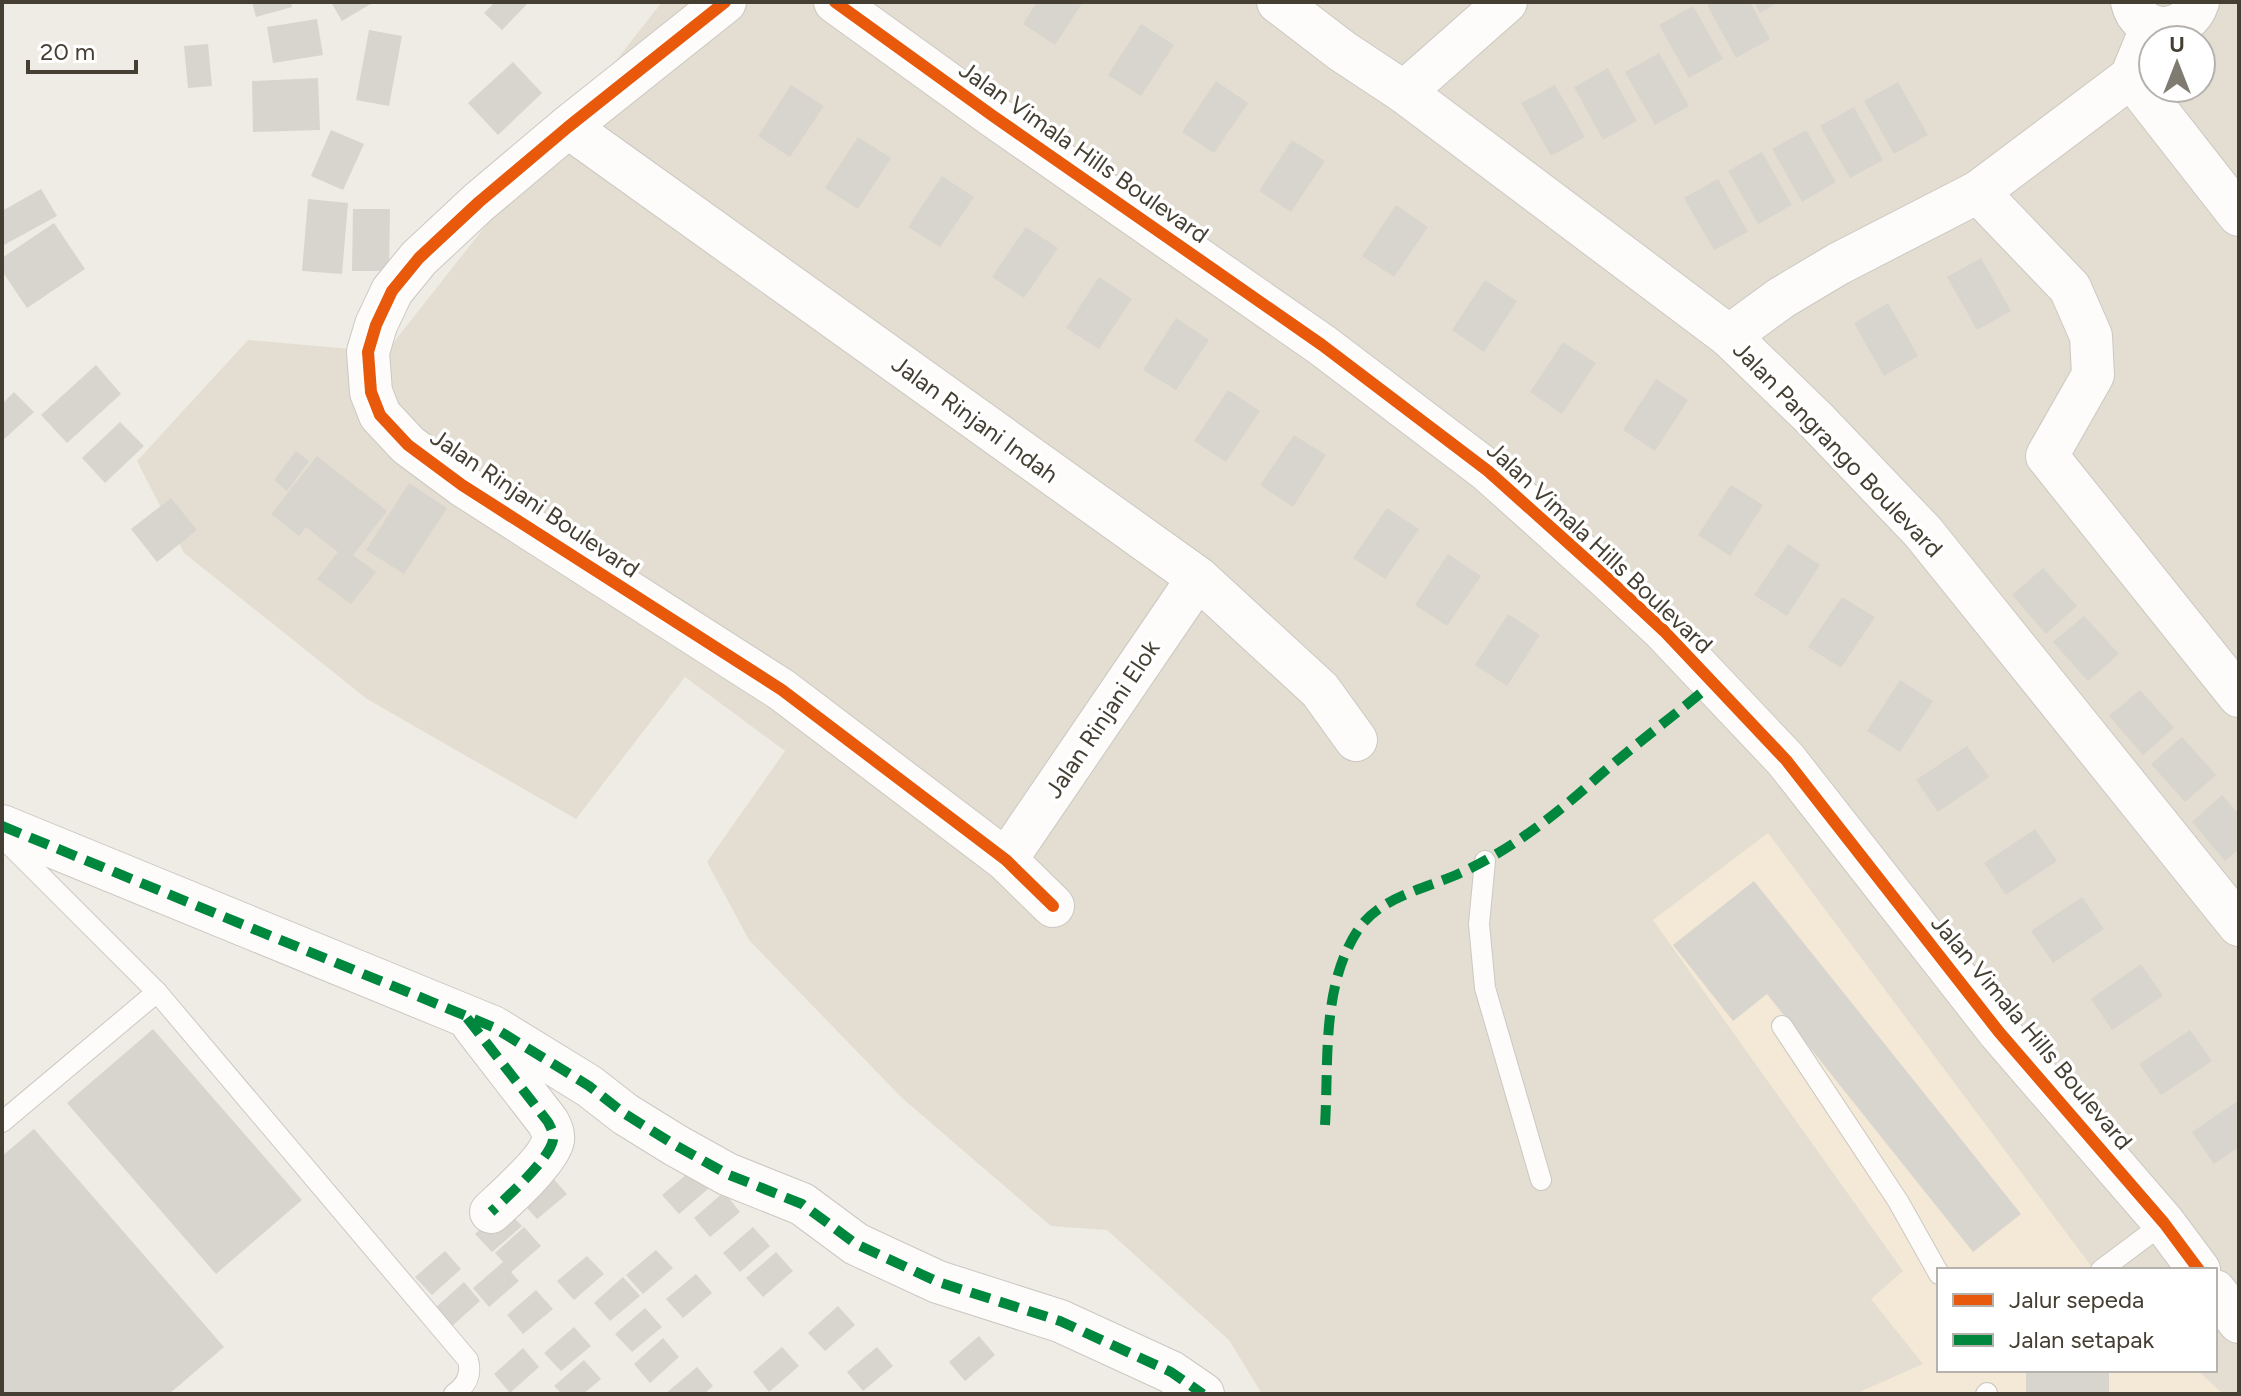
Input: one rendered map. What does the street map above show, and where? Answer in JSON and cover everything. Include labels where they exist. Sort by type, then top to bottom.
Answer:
[{"type":"street","name":"Jalan Rinjani Boulevard","points":[[725,2],[568,127],[419,258],[392,291],[376,325],[368,352],[371,392],[380,415],[408,445],[462,485],[782,690],[1006,860],[1053,906]]},
{"type":"street","name":"Jalan Vimala Hills Boulevard","points":[[835,2],[1322,345],[1488,471],[1615,585],[1664,631],[1786,760],[1999,1032],[2164,1223],[2198,1268]]},
{"type":"street","name":"Jalan Pangrango Boulevard","points":[[1278,2],[1342,51],[1404,92],[1729,336],[1815,419],[1923,532],[2239,925]]},
{"type":"street","points":[[1404,92],[1506,2]]},
{"type":"street","points":[[1729,336],[1781,298],[1838,264],[1978,192],[2131,77],[2142,14],[2165,29],[2178,26],[2190,18],[2198,2]]},
{"type":"street","points":[[2131,77],[2239,215]]},
{"type":"street","name":"Jalan Rinjani Indah","points":[[568,127],[1198,578],[1320,690],[1356,740]]},
{"type":"street","points":[[1978,192],[2070,288],[2091,336],[2093,375],[2047,456],[2239,696]]},
{"type":"street","name":"Jalan Rinjani Elok","points":[[1006,860],[1198,578]]},
{"type":"street","points":[[2,826],[493,1027],[589,1086],[625,1114],[675,1145],[727,1174],[802,1204],[856,1244],[938,1282],[1060,1321],[1171,1372],[1203,1394]]},
{"type":"street","points":[[465,1015],[553,1132],[553,1142],[520,1187],[491,1212]]},
{"type":"street","points":[[2217,1294],[2239,1322]]},
{"type":"lane","points":[[2,837],[157,992],[468,1360],[466,1383],[454,1394]]},
{"type":"lane","points":[[1485,861],[1479,924],[1485,988],[1541,1180]]},
{"type":"lane","points":[[2,1122],[157,992]]},
{"type":"lane","points":[[1782,1026],[1898,1201],[1937,1270]]},
{"type":"lane","points":[[2104,1268],[2164,1223]]},
{"type":"shaded area","points":[[662,2],[2239,2],[2239,1394],[1262,1394],[1229,1340],[1107,1230],[1051,1226],[902,1098],[749,940],[707,862],[785,751],[685,677],[576,819],[367,699],[184,553],[137,461],[248,340],[386,352]]},
{"type":"shaded area","points":[[1768,833],[2093,1268],[1937,1268],[1937,1372],[2199,1372],[2223,1394],[1855,1394],[1923,1364],[1871,1299],[1903,1271],[1653,920]]},
{"type":"building","points":[[252,2],[291,2],[292,7],[256,17]]},
{"type":"building","points":[[331,2],[374,2],[342,21]]},
{"type":"building","points":[[495,2],[529,2],[502,30],[484,13]]},
{"type":"building","points":[[1037,2],[1083,2],[1055,45],[1023,24]]},
{"type":"building","points":[[1712,2],[1750,2],[1770,39],[1736,58],[1707,5]]},
{"type":"building","points":[[1754,2],[1779,2],[1760,13]]},
{"type":"building","points":[[1693,6],[1723,59],[1689,78],[1659,25]]},
{"type":"building","points":[[317,19],[323,55],[273,63],[267,27]]},
{"type":"building","points":[[1141,24],[1174,45],[1141,96],[1108,75]]},
{"type":"building","points":[[369,30],[402,36],[389,106],[356,100]]},
{"type":"building","points":[[208,44],[212,86],[188,88],[184,46]]},
{"type":"building","points":[[1659,53],[1689,106],[1655,125],[1625,72]]},
{"type":"building","points":[[513,62],[542,93],[498,135],[468,103]]},
{"type":"building","points":[[1608,68],[1637,121],[1603,140],[1574,87]]},
{"type":"building","points":[[318,78],[320,130],[253,132],[252,81]]},
{"type":"building","points":[[1216,81],[1248,103],[1214,153],[1182,132]]},
{"type":"building","points":[[1898,82],[1928,135],[1894,154],[1864,101]]},
{"type":"building","points":[[791,85],[824,106],[790,157],[758,136]]},
{"type":"building","points":[[1555,85],[1585,137],[1551,156],[1521,103]]},
{"type":"building","points":[[1854,107],[1883,160],[1850,178],[1820,126]]},
{"type":"building","points":[[331,130],[364,144],[343,190],[311,176]]},
{"type":"building","points":[[1806,130],[1836,182],[1802,202],[1772,149]]},
{"type":"building","points":[[858,137],[891,158],[858,209],[825,188]]},
{"type":"building","points":[[1292,140],[1325,161],[1291,212],[1259,191]]},
{"type":"building","points":[[1762,152],[1792,205],[1758,224],[1728,171]]},
{"type":"building","points":[[942,176],[974,197],[940,247],[908,227]]},
{"type":"building","points":[[1718,179],[1748,232],[1714,250],[1684,198]]},
{"type":"building","points":[[41,189],[57,216],[2,246],[2,211]]},
{"type":"building","points":[[308,199],[348,203],[342,274],[302,271]]},
{"type":"building","points":[[1396,205],[1428,227],[1394,277],[1362,256]]},
{"type":"building","points":[[353,209],[390,209],[389,271],[352,271]]},
{"type":"building","points":[[54,223],[85,269],[27,308],[2,271],[2,258]]},
{"type":"building","points":[[1026,227],[1058,248],[1024,298],[992,277]]},
{"type":"building","points":[[1981,258],[2011,311],[1977,330],[1947,277]]},
{"type":"building","points":[[1099,277],[1132,299],[1099,349],[1066,328]]},
{"type":"building","points":[[1485,280],[1517,301],[1484,352],[1452,330]]},
{"type":"building","points":[[1888,303],[1918,356],[1884,376],[1854,323]]},
{"type":"building","points":[[1176,318],[1209,340],[1176,390],[1143,370]]},
{"type":"building","points":[[1563,342],[1596,363],[1562,414],[1530,392]]},
{"type":"building","points":[[96,365],[121,394],[67,443],[41,415]]},
{"type":"building","points":[[1656,379],[1688,400],[1655,451],[1623,430]]},
{"type":"building","points":[[1228,390],[1260,411],[1226,462],[1194,441]]},
{"type":"building","points":[[14,392],[34,412],[2,441],[2,404]]},
{"type":"building","points":[[120,422],[144,446],[105,483],[82,458]]},
{"type":"building","points":[[1294,435],[1326,455],[1293,507],[1260,485]]},
{"type":"building","points":[[296,451],[309,461],[287,491],[274,480]]},
{"type":"building","points":[[317,456],[387,511],[353,555],[376,572],[351,604],[317,579],[338,552],[306,527],[299,536],[271,514]]},
{"type":"building","points":[[409,483],[447,508],[404,574],[366,550]]},
{"type":"building","points":[[1731,485],[1763,505],[1730,556],[1698,535]]},
{"type":"building","points":[[171,498],[197,530],[157,562],[131,529]]},
{"type":"building","points":[[1387,508],[1419,529],[1385,579],[1353,558]]},
{"type":"building","points":[[1788,544],[1820,565],[1787,616],[1754,595]]},
{"type":"building","points":[[1448,554],[1481,576],[1447,626],[1415,605]]},
{"type":"building","points":[[2043,568],[2077,606],[2046,634],[2012,595]]},
{"type":"building","points":[[1842,597],[1875,617],[1841,668],[1808,647]]},
{"type":"building","points":[[1508,614],[1540,635],[1507,686],[1475,665]]},
{"type":"building","points":[[2084,616],[2119,654],[2088,681],[2053,642]]},
{"type":"building","points":[[1900,680],[1933,701],[1900,752],[1867,731]]},
{"type":"building","points":[[2140,690],[2174,728],[2143,755],[2109,716]]},
{"type":"building","points":[[2182,737],[2216,775],[2185,802],[2151,764]]},
{"type":"building","points":[[1967,746],[1989,777],[1938,812],[1916,780]]},
{"type":"building","points":[[2222,795],[2239,814],[2239,849],[2225,861],[2192,822]]},
{"type":"building","points":[[2035,829],[2057,861],[2006,895],[1984,863]]},
{"type":"building","points":[[1754,881],[2021,1214],[1973,1252],[1767,994],[1733,1021],[1673,945]]},
{"type":"building","points":[[2082,897],[2104,929],[2053,963],[2031,931]]},
{"type":"building","points":[[2141,964],[2163,996],[2112,1030],[2091,999]]},
{"type":"building","points":[[153,1029],[302,1200],[216,1274],[67,1103]]},
{"type":"building","points":[[2190,1030],[2212,1061],[2161,1095],[2139,1064]]},
{"type":"building","points":[[2239,1100],[2239,1147],[2214,1164],[2192,1132]]},
{"type":"building","points":[[34,1129],[224,1347],[169,1394],[2,1394],[2,1156]]},
{"type":"building","points":[[692,1170],[709,1188],[679,1214],[662,1195]]},
{"type":"building","points":[[550,1175],[567,1194],[537,1219],[520,1200]]},
{"type":"building","points":[[724,1192],[740,1212],[710,1237],[694,1218]]},
{"type":"building","points":[[505,1208],[522,1226],[492,1252],[475,1234]]},
{"type":"building","points":[[524,1227],[541,1246],[511,1272],[519,1281],[489,1307],[473,1288],[503,1262],[495,1253]]},
{"type":"building","points":[[753,1227],[770,1246],[740,1272],[723,1253]]},
{"type":"building","points":[[656,1250],[673,1268],[643,1294],[626,1275]]},
{"type":"building","points":[[445,1251],[461,1269],[432,1295],[415,1277]]},
{"type":"building","points":[[776,1252],[793,1271],[763,1297],[746,1278]]},
{"type":"building","points":[[587,1256],[604,1274],[574,1300],[557,1281]]},
{"type":"building","points":[[696,1274],[712,1293],[683,1318],[666,1299]]},
{"type":"building","points":[[623,1277],[640,1296],[610,1321],[594,1303]]},
{"type":"building","points":[[464,1282],[480,1301],[451,1327],[435,1308]]},
{"type":"building","points":[[536,1290],[553,1309],[523,1334],[507,1315]]},
{"type":"building","points":[[838,1306],[855,1325],[825,1351],[808,1333]]},
{"type":"building","points":[[645,1308],[662,1327],[632,1352],[615,1334]]},
{"type":"building","points":[[574,1327],[591,1346],[561,1371],[544,1353]]},
{"type":"building","points":[[979,1336],[995,1355],[965,1381],[949,1362]]},
{"type":"building","points":[[663,1338],[679,1357],[650,1383],[634,1364]]},
{"type":"building","points":[[782,1347],[799,1366],[769,1392],[753,1372]]},
{"type":"building","points":[[877,1347],[893,1366],[863,1391],[847,1372]]},
{"type":"building","points":[[523,1348],[539,1367],[510,1393],[494,1374]]},
{"type":"building","points":[[584,1360],[601,1379],[583,1394],[562,1394],[554,1386]]},
{"type":"building","points":[[697,1367],[713,1386],[704,1394],[665,1394]]},
{"type":"building","points":[[2026,1372],[2109,1372],[2109,1394],[2026,1394]]},
{"type":"marked path","points":[[1325,1125],[1332,999],[1346,952],[1367,919],[1390,902],[1456,875],[1532,831],[1713,683]]},
{"type":"marked path","points":[[2,826],[493,1027],[589,1086],[625,1114],[675,1145],[727,1174],[802,1204],[856,1244],[938,1282],[1060,1321],[1171,1372],[1203,1394]]},
{"type":"marked path","points":[[467,1018],[548,1122],[553,1135],[550,1148],[536,1168],[491,1212]]},
{"type":"cycle path","points":[[725,2],[568,127],[479,202],[419,258],[392,291],[376,325],[368,352],[371,392],[380,415],[408,445],[462,485],[782,690],[1006,860],[1053,906]]},
{"type":"cycle path","points":[[835,2],[1322,345],[1488,471],[1605,576],[1664,631],[1786,760],[1999,1032],[2164,1223],[2198,1268]]}]
